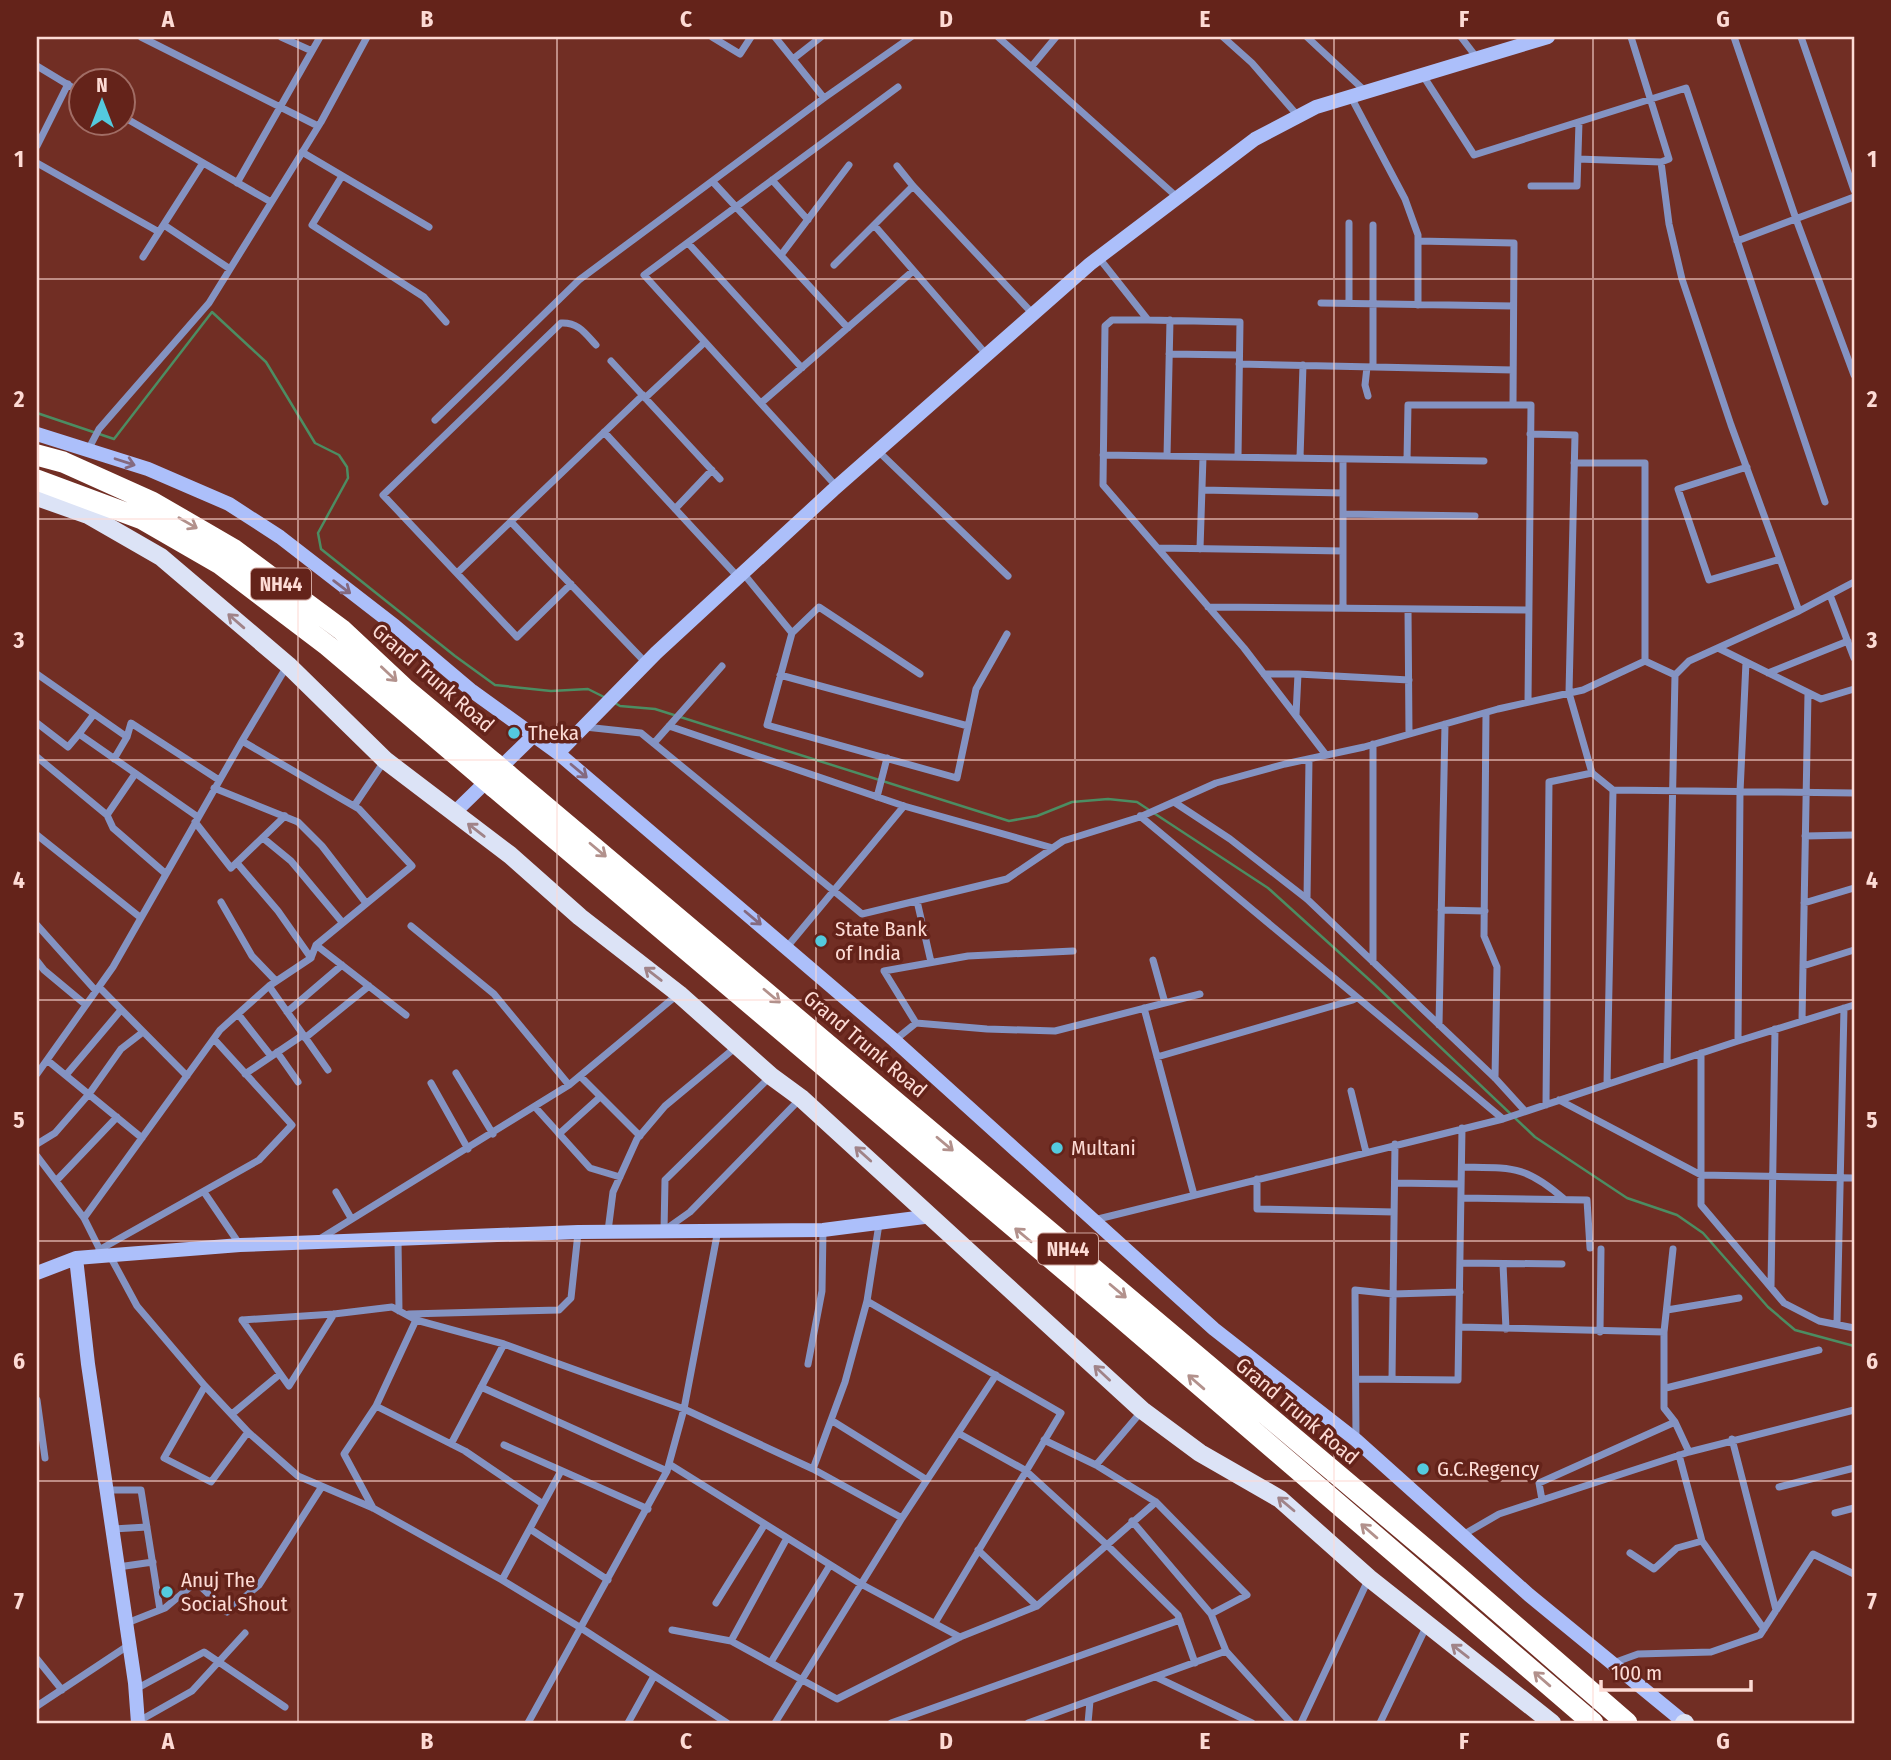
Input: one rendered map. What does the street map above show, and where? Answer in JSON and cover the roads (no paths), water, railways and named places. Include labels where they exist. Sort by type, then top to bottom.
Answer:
[{"type":"highway","name":"Grand Trunk Road","points":[[37,455],[63,462],[152,502],[233,549],[342,631],[494,775],[1593,1723]]},
{"type":"highway","name":"Grand Trunk Road","points":[[37,480],[142,519],[220,564],[494,775],[1454,1573],[1627,1723]]},
{"type":"main road","points":[[37,497],[88,515],[161,557],[288,665],[385,760],[510,855],[580,917],[679,994],[771,1076],[801,1098],[1142,1410],[1200,1453],[1280,1499],[1369,1578],[1552,1723]]},
{"type":"street","points":[[141,37],[318,126]]},
{"type":"street","points":[[281,37],[312,51]]},
{"type":"street","points":[[237,183],[320,37]]},
{"type":"street","points":[[90,444],[99,429],[209,303],[318,126],[367,37]]},
{"type":"street","points":[[712,37],[740,54],[751,37]]},
{"type":"street","points":[[775,37],[824,97]]},
{"type":"street","points":[[793,59],[821,37]]},
{"type":"street","points":[[999,37],[1177,197]]},
{"type":"street","points":[[1032,66],[1056,37]]},
{"type":"street","points":[[1223,37],[1252,63],[1298,116]]},
{"type":"street","points":[[1307,37],[1366,91]]},
{"type":"street","points":[[1461,37],[1476,58]]},
{"type":"street","points":[[558,753],[646,663],[837,486],[1099,258],[1255,139],[1316,107],[1548,37]]},
{"type":"street","points":[[1578,159],[1661,162],[1669,159],[1631,37]]},
{"type":"street","points":[[1734,37],[1796,219],[1854,375]]},
{"type":"street","points":[[1801,37],[1852,177],[1854,190]]},
{"type":"street","points":[[435,420],[579,279],[908,38]]},
{"type":"street","points":[[37,66],[66,83]]},
{"type":"street","points":[[1422,74],[1474,155],[1686,88],[1825,502]]},
{"type":"street","points":[[837,486],[644,275],[898,87]]},
{"type":"street","points":[[38,142],[66,88]]},
{"type":"street","points":[[1351,96],[1405,199],[1419,241],[1418,304]]},
{"type":"street","points":[[1531,186],[1577,186],[1579,122]]},
{"type":"street","points":[[136,124],[271,202]]},
{"type":"street","points":[[302,152],[429,227]]},
{"type":"street","points":[[1661,162],[1669,224],[1682,279],[1799,611]]},
{"type":"street","points":[[37,163],[161,228],[230,269]]},
{"type":"street","points":[[143,257],[203,163]]},
{"type":"street","points":[[782,255],[849,166]]},
{"type":"street","points":[[897,166],[1033,314]]},
{"type":"street","points":[[342,176],[312,225],[424,297],[446,322]]},
{"type":"street","points":[[772,180],[808,220]]},
{"type":"street","points":[[713,182],[848,328]]},
{"type":"street","points":[[834,265],[913,186]]},
{"type":"street","points":[[1737,241],[1854,197]]},
{"type":"street","points":[[1349,223],[1349,303]]},
{"type":"street","points":[[874,225],[987,355]]},
{"type":"street","points":[[1368,396],[1365,386],[1370,367],[1374,304],[1373,225]]},
{"type":"street","points":[[1419,241],[1514,243],[1513,405]]},
{"type":"street","points":[[688,243],[802,368]]},
{"type":"street","points":[[1099,258],[1148,320]]},
{"type":"street","points":[[761,404],[913,271]]},
{"type":"street","points":[[1321,303],[1514,306]]},
{"type":"street","points":[[1238,457],[1240,322],[1112,320],[1105,326],[1103,485],[1264,674],[1326,755]]},
{"type":"street","points":[[1167,456],[1170,320]]},
{"type":"street","points":[[571,584],[517,637],[383,495],[561,323],[569,322],[579,327],[596,345]]},
{"type":"street","points":[[457,573],[604,432],[705,342]]},
{"type":"street","points":[[1169,354],[1240,355]]},
{"type":"street","points":[[611,361],[720,479]]},
{"type":"street","points":[[1239,364],[1513,370]]},
{"type":"street","points":[[1300,458],[1303,365]]},
{"type":"street","points":[[1407,460],[1408,405],[1531,405],[1528,702]]},
{"type":"street","points":[[604,432],[741,575],[792,633]]},
{"type":"street","points":[[37,434],[90,444],[229,504],[280,537],[395,626],[472,691],[558,753],[894,1040],[1214,1329],[1356,1440],[1461,1536],[1685,1723]]},
{"type":"street","points":[[1530,434],[1575,435],[1569,693],[1592,773],[1613,790],[1854,793]]},
{"type":"street","points":[[877,451],[1009,576]]},
{"type":"street","points":[[1103,455],[1484,461]]},
{"type":"street","points":[[1200,548],[1203,457]]},
{"type":"street","points":[[1343,459],[1343,608]]},
{"type":"street","points":[[1574,463],[1645,463],[1645,662]]},
{"type":"street","points":[[1747,467],[1678,489],[1709,580],[1780,559]]},
{"type":"street","points":[[675,509],[712,470]]},
{"type":"street","points":[[1202,490],[1343,493]]},
{"type":"street","points":[[1343,514],[1475,516]]},
{"type":"street","points":[[511,522],[646,663]]},
{"type":"street","points":[[1158,548],[1343,551]]},
{"type":"street","points":[[1667,1065],[1675,675],[1689,661],[1799,611],[1854,582]]},
{"type":"street","points":[[1830,595],[1854,658]]},
{"type":"street","points":[[920,674],[819,607],[792,633],[768,724],[957,778],[976,690],[1007,634]]},
{"type":"street","points":[[1208,607],[1529,610]]},
{"type":"street","points":[[1408,609],[1409,734]]},
{"type":"street","points":[[1768,673],[1848,641]]},
{"type":"street","points":[[1718,648],[1821,699],[1854,689]]},
{"type":"street","points":[[583,727],[641,733],[862,914],[1007,879],[1063,841],[1143,815],[1216,783],[1583,690],[1645,662],[1675,675]]},
{"type":"street","points":[[1738,1041],[1740,792],[1745,662]]},
{"type":"street","points":[[37,1074],[113,967],[214,788],[288,665]]},
{"type":"street","points":[[654,743],[722,666]]},
{"type":"street","points":[[37,674],[127,737]]},
{"type":"street","points":[[1264,674],[1409,680]]},
{"type":"street","points":[[1296,715],[1298,674]]},
{"type":"street","points":[[780,675],[968,726]]},
{"type":"street","points":[[1801,1021],[1808,693]]},
{"type":"street","points":[[1486,713],[1485,936],[1497,967],[1495,1078]]},
{"type":"street","points":[[37,723],[68,747],[93,714]]},
{"type":"street","points":[[114,759],[127,737],[131,723],[219,780]]},
{"type":"street","points":[[671,724],[878,793],[904,806],[1053,848]]},
{"type":"street","points":[[1439,1025],[1445,724]]},
{"type":"street","points":[[79,734],[197,819],[231,869],[285,817]]},
{"type":"street","points":[[454,814],[534,735]]},
{"type":"street","points":[[84,1218],[214,1039],[273,984],[311,958],[316,945],[342,922],[412,866],[354,806],[242,741]]},
{"type":"street","points":[[1373,744],[1373,962]]},
{"type":"street","points":[[37,757],[107,815],[113,828],[166,874]]},
{"type":"street","points":[[878,793],[887,758]]},
{"type":"street","points":[[1307,899],[1309,759]]},
{"type":"street","points":[[354,806],[385,760]]},
{"type":"street","points":[[1546,1105],[1549,782],[1592,773]]},
{"type":"street","points":[[107,815],[135,774]]},
{"type":"street","points":[[214,788],[298,822],[322,846],[366,903]]},
{"type":"street","points":[[1607,1084],[1613,790]]},
{"type":"street","points":[[1174,802],[1230,839],[1307,899],[1495,1078],[1522,1112]]},
{"type":"street","points":[[787,947],[904,806]]},
{"type":"street","points":[[1143,815],[1504,1118]]},
{"type":"street","points":[[37,835],[141,918]]},
{"type":"street","points":[[1805,836],[1854,835]]},
{"type":"street","points":[[263,838],[291,861],[342,922]]},
{"type":"street","points":[[237,863],[278,911],[311,958]]},
{"type":"street","points":[[1804,903],[1854,888]]},
{"type":"street","points":[[917,901],[931,962]]},
{"type":"street","points":[[221,902],[273,984],[287,1012],[328,1070]]},
{"type":"street","points":[[1441,910],[1485,911]]},
{"type":"street","points":[[37,925],[97,989],[187,1076]]},
{"type":"street","points":[[411,926],[494,994],[569,1086]]},
{"type":"street","points":[[316,945],[406,1015]]},
{"type":"street","points":[[1803,966],[1854,950]]},
{"type":"street","points":[[916,1023],[884,971],[968,956],[1073,951]]},
{"type":"street","points":[[1153,960],[1165,1003]]},
{"type":"street","points":[[37,961],[86,1005]]},
{"type":"street","points":[[287,1012],[342,965]]},
{"type":"street","points":[[245,1074],[304,1036],[369,986]]},
{"type":"street","points":[[314,1242],[569,1086],[679,994]]},
{"type":"street","points":[[894,1040],[916,1023],[1055,1031],[1200,994]]},
{"type":"street","points":[[1157,1057],[1353,1000]]},
{"type":"street","points":[[1092,1221],[1504,1118],[1854,1005]]},
{"type":"street","points":[[1144,1008],[1194,1195]]},
{"type":"street","points":[[1837,1324],[1844,1008]]},
{"type":"street","points":[[66,1075],[121,1010]]},
{"type":"street","points":[[238,1014],[298,1082]]},
{"type":"street","points":[[1771,1287],[1775,1029]]},
{"type":"street","points":[[37,1144],[55,1133],[89,1094],[121,1049],[143,1032]]},
{"type":"street","points":[[104,1254],[259,1160],[292,1125],[214,1039]]},
{"type":"street","points":[[608,1232],[612,1192],[640,1136],[665,1106],[737,1046]]},
{"type":"street","points":[[1701,1053],[1701,1205],[1784,1303],[1819,1321],[1854,1328]]},
{"type":"street","points":[[47,1060],[142,1138]]},
{"type":"street","points":[[456,1073],[493,1134]]},
{"type":"street","points":[[580,1076],[640,1136]]},
{"type":"street","points":[[664,1231],[665,1180],[771,1076]]},
{"type":"street","points":[[431,1083],[468,1149]]},
{"type":"street","points":[[1351,1091],[1366,1152]]},
{"type":"street","points":[[559,1134],[600,1097]]},
{"type":"street","points":[[664,1231],[690,1212],[801,1098]]},
{"type":"street","points":[[1559,1100],[1701,1175],[1854,1178]]},
{"type":"street","points":[[536,1107],[590,1168],[620,1177]]},
{"type":"street","points":[[56,1181],[117,1117]]},
{"type":"street","points":[[1356,1379],[1458,1380],[1462,1128]]},
{"type":"street","points":[[1392,1379],[1395,1144]]},
{"type":"street","points":[[37,1156],[84,1218],[137,1306],[248,1432],[298,1476],[373,1508],[502,1580],[654,1675],[718,1721],[727,1723]]},
{"type":"street","points":[[1462,1167],[1522,1170],[1543,1181],[1565,1200]]},
{"type":"street","points":[[1257,1179],[1257,1209],[1394,1212]]},
{"type":"street","points":[[1395,1183],[1461,1184]]},
{"type":"street","points":[[204,1192],[240,1245]]},
{"type":"street","points":[[336,1192],[351,1218]]},
{"type":"street","points":[[1461,1198],[1587,1200],[1590,1248]]},
{"type":"street","points":[[37,1273],[76,1258],[104,1254],[240,1245],[578,1232],[823,1230],[932,1216]]},
{"type":"street","points":[[813,1469],[845,1382],[867,1301],[879,1224]]},
{"type":"street","points":[[528,1723],[648,1509],[668,1468],[684,1409],[718,1230]]},
{"type":"street","points":[[808,1364],[822,1291],[823,1230]]},
{"type":"street","points":[[402,1313],[559,1310],[570,1298],[578,1232]]},
{"type":"street","points":[[398,1239],[402,1313]]},
{"type":"street","points":[[1600,1332],[1601,1249]]},
{"type":"street","points":[[1673,1249],[1664,1332],[1664,1408],[1675,1422],[1689,1452]]},
{"type":"street","points":[[76,1258],[136,1689],[138,1722],[192,1691],[245,1633]]},
{"type":"street","points":[[1461,1263],[1562,1265]]},
{"type":"street","points":[[1503,1264],[1506,1329]]},
{"type":"street","points":[[1356,1440],[1355,1290],[1393,1294],[1460,1292]]},
{"type":"street","points":[[1667,1310],[1739,1298]]},
{"type":"street","points":[[867,1301],[1061,1413],[935,1623]]},
{"type":"street","points":[[334,1314],[289,1386],[242,1320],[392,1307],[416,1320],[504,1344],[684,1409],[813,1469],[902,1518]]},
{"type":"street","points":[[373,1508],[344,1454],[376,1406],[416,1320]]},
{"type":"street","points":[[1460,1327],[1664,1332]]},
{"type":"street","points":[[451,1444],[504,1344]]},
{"type":"street","points":[[1666,1388],[1819,1350]]},
{"type":"street","points":[[232,1414],[280,1374]]},
{"type":"street","points":[[775,1723],[902,1518],[996,1375]]},
{"type":"street","points":[[205,1386],[164,1458],[211,1482],[248,1432]]},
{"type":"street","points":[[481,1387],[668,1468],[861,1584],[960,1637]]},
{"type":"street","points":[[37,1400],[45,1458]]},
{"type":"street","points":[[376,1406],[451,1444],[543,1504]]},
{"type":"street","points":[[1096,1465],[1142,1410]]},
{"type":"street","points":[[1461,1536],[1499,1514],[1679,1455],[1732,1439],[1854,1410]]},
{"type":"street","points":[[831,1420],[927,1480]]},
{"type":"street","points":[[1542,1500],[1539,1483],[1675,1422]]},
{"type":"street","points":[[958,1433],[1025,1470],[1106,1544],[1178,1615],[1195,1662]]},
{"type":"street","points":[[1732,1439],[1776,1610]]},
{"type":"street","points":[[1044,1440],[1096,1465],[1156,1502],[1247,1595],[1211,1614]]},
{"type":"street","points":[[504,1445],[648,1509]]},
{"type":"street","points":[[1679,1455],[1702,1541],[1764,1629]]},
{"type":"street","points":[[1779,1487],[1854,1468]]},
{"type":"street","points":[[502,1580],[561,1471]]},
{"type":"street","points":[[126,1624],[160,1610],[196,1582],[227,1612],[259,1586],[321,1488]]},
{"type":"street","points":[[107,1490],[141,1490],[160,1610]]},
{"type":"street","points":[[672,1630],[731,1641],[837,1699],[960,1637],[1037,1606],[1156,1502]]},
{"type":"street","points":[[1835,1513],[1854,1508]]},
{"type":"street","points":[[1132,1521],[1211,1614],[1226,1651],[1291,1723]]},
{"type":"street","points":[[716,1603],[765,1524]]},
{"type":"street","points":[[112,1529],[147,1527]]},
{"type":"street","points":[[530,1529],[608,1580]]},
{"type":"street","points":[[731,1641],[787,1538]]},
{"type":"street","points":[[1630,1553],[1654,1569],[1676,1548],[1702,1541]]},
{"type":"street","points":[[978,1550],[1037,1606]]},
{"type":"street","points":[[1616,1662],[1638,1654],[1711,1652],[1760,1635],[1813,1554],[1854,1574]]},
{"type":"street","points":[[118,1568],[153,1562]]},
{"type":"street","points":[[771,1662],[830,1565]]},
{"type":"street","points":[[1301,1723],[1369,1578]]},
{"type":"street","points":[[891,1723],[1180,1620]]},
{"type":"street","points":[[1380,1723],[1428,1625]]},
{"type":"street","points":[[37,1706],[130,1645]]},
{"type":"street","points":[[1028,1723],[1226,1651]]},
{"type":"street","points":[[136,1689],[204,1652],[285,1707]]},
{"type":"street","points":[[37,1660],[62,1690]]},
{"type":"street","points":[[628,1723],[654,1675]]},
{"type":"street","points":[[1156,1677],[1252,1723]]},
{"type":"street","points":[[1088,1723],[1090,1701]]},
{"type":"waterway","points":[[37,413],[114,439],[212,312],[266,362],[315,443],[339,455],[347,467],[348,478],[318,533],[321,549],[495,685],[551,691],[588,689],[606,698]]},
{"type":"waterway","points":[[615,703],[620,706],[655,709],[1009,821],[1037,816],[1072,802],[1108,799],[1137,802],[1268,888],[1535,1137],[1627,1198],[1677,1215],[1703,1233],[1768,1307],[1795,1330],[1854,1346]]},
{"type":"place","name":"Theka","points":[[514,733]]},
{"type":"place","name":"State Bank of India","points":[[821,941]]},
{"type":"place","name":"Multani","points":[[1057,1148]]},
{"type":"place","name":"G.C.Regency","points":[[1423,1469]]},
{"type":"place","name":"Anuj The Social Shout","points":[[167,1592]]}]
